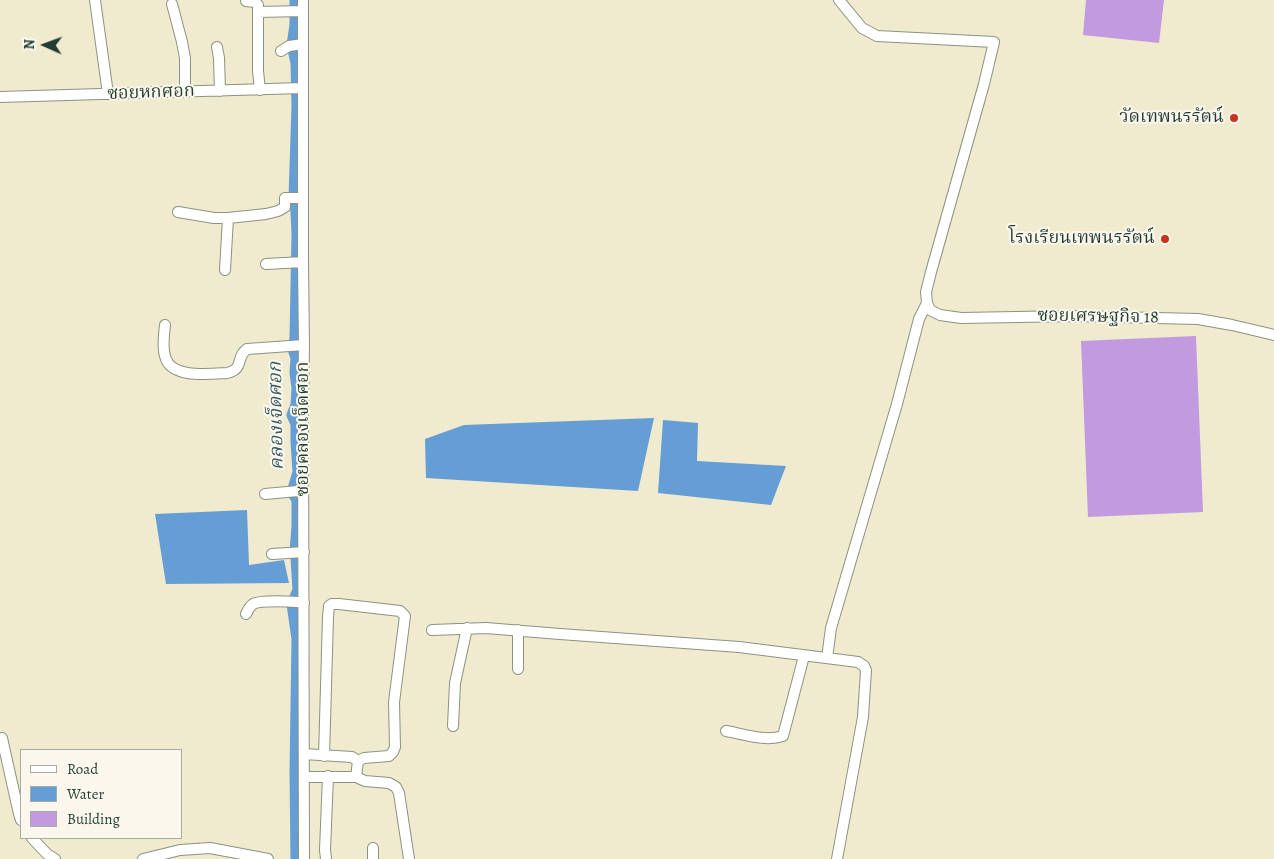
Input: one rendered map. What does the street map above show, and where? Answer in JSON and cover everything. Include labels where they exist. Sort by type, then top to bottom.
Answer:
[{"type":"street","points":[[95,0],[108,94]]},
{"type":"street","name":"ซอยคลองเจ็ดศอก","points":[[303,0],[296,11],[293,46],[302,88],[301,346],[303,412],[301,602],[304,859]]},
{"type":"street","points":[[827,658],[831,628],[897,404],[919,319],[927,303],[926,292],[931,272],[994,42],[877,36],[862,28],[839,0]]},
{"type":"street","points":[[246,1],[255,2],[258,5],[259,81]]},
{"type":"street","points":[[172,4],[182,42],[185,82]]},
{"type":"street","points":[[258,12],[296,11]]},
{"type":"street","points":[[217,47],[220,87]]},
{"type":"street","name":"ซอยหกศอก","points":[[0,97],[108,94],[185,82],[220,87],[259,81],[302,88]]},
{"type":"street","points":[[178,212],[214,218],[266,214],[285,207],[285,198],[301,198]]},
{"type":"street","points":[[225,270],[228,218]]},
{"type":"street","points":[[266,264],[302,262]]},
{"type":"street","name":"ซอยเศรษฐกิจ 18","points":[[927,303],[930,310],[940,315],[962,318],[1072,316],[1198,318],[1274,335]]},
{"type":"street","points":[[165,325],[165,358],[169,365],[183,373],[227,374],[234,372],[238,368],[241,356],[248,349],[301,346]]},
{"type":"street","points":[[265,494],[301,490]]},
{"type":"street","points":[[272,554],[302,552]]},
{"type":"street","points":[[246,614],[255,603],[301,602]]},
{"type":"street","points":[[324,756],[329,606],[340,604],[400,611],[405,616],[394,702],[395,747],[389,756],[364,758],[358,761]]},
{"type":"street","points":[[453,726],[456,684],[467,628]]},
{"type":"street","points":[[432,630],[486,628],[518,630],[739,647],[858,662],[866,670],[863,717],[837,859]]},
{"type":"street","points":[[518,630],[518,670]]},
{"type":"street","points":[[726,731],[764,738],[783,736],[804,656]]},
{"type":"street","points":[[2,738],[20,817]]},
{"type":"street","points":[[304,754],[352,758],[358,761]]},
{"type":"street","points":[[356,777],[358,761]]},
{"type":"street","points":[[326,859],[328,776]]},
{"type":"street","points":[[304,777],[356,777],[365,781],[389,783],[396,787],[399,793],[408,859]]},
{"type":"street","points":[[33,839],[55,859]]},
{"type":"street","points":[[143,859],[180,850],[210,848],[268,859]]},
{"type":"water","points":[[654,418],[638,491],[426,478],[425,439],[464,425]]},
{"type":"water","points":[[663,420],[698,423],[697,461],[786,466],[771,505],[658,493]]},
{"type":"water","points":[[247,510],[249,565],[284,560],[289,583],[166,584],[155,514]]},
{"type":"building","points":[[1086,0],[1164,0],[1159,43],[1083,35]]},
{"type":"building","points":[[1196,336],[1203,512],[1088,517],[1081,341]]},
{"type":"waterway","name":"คลองเจ็ดศอก","points":[[295,0],[295,25],[292,45],[296,63],[297,106],[294,198],[297,234],[295,338],[293,349],[296,358],[297,388],[296,405],[292,415],[296,424],[298,472],[292,492],[297,500],[295,552],[298,590],[292,604],[297,639],[296,859]]},
{"type":"place","name":"วัดเทพนรรัตน์","points":[[1234,118]]},
{"type":"place","name":"โรงเรียนเทพนรรัตน์","points":[[1165,239]]}]
